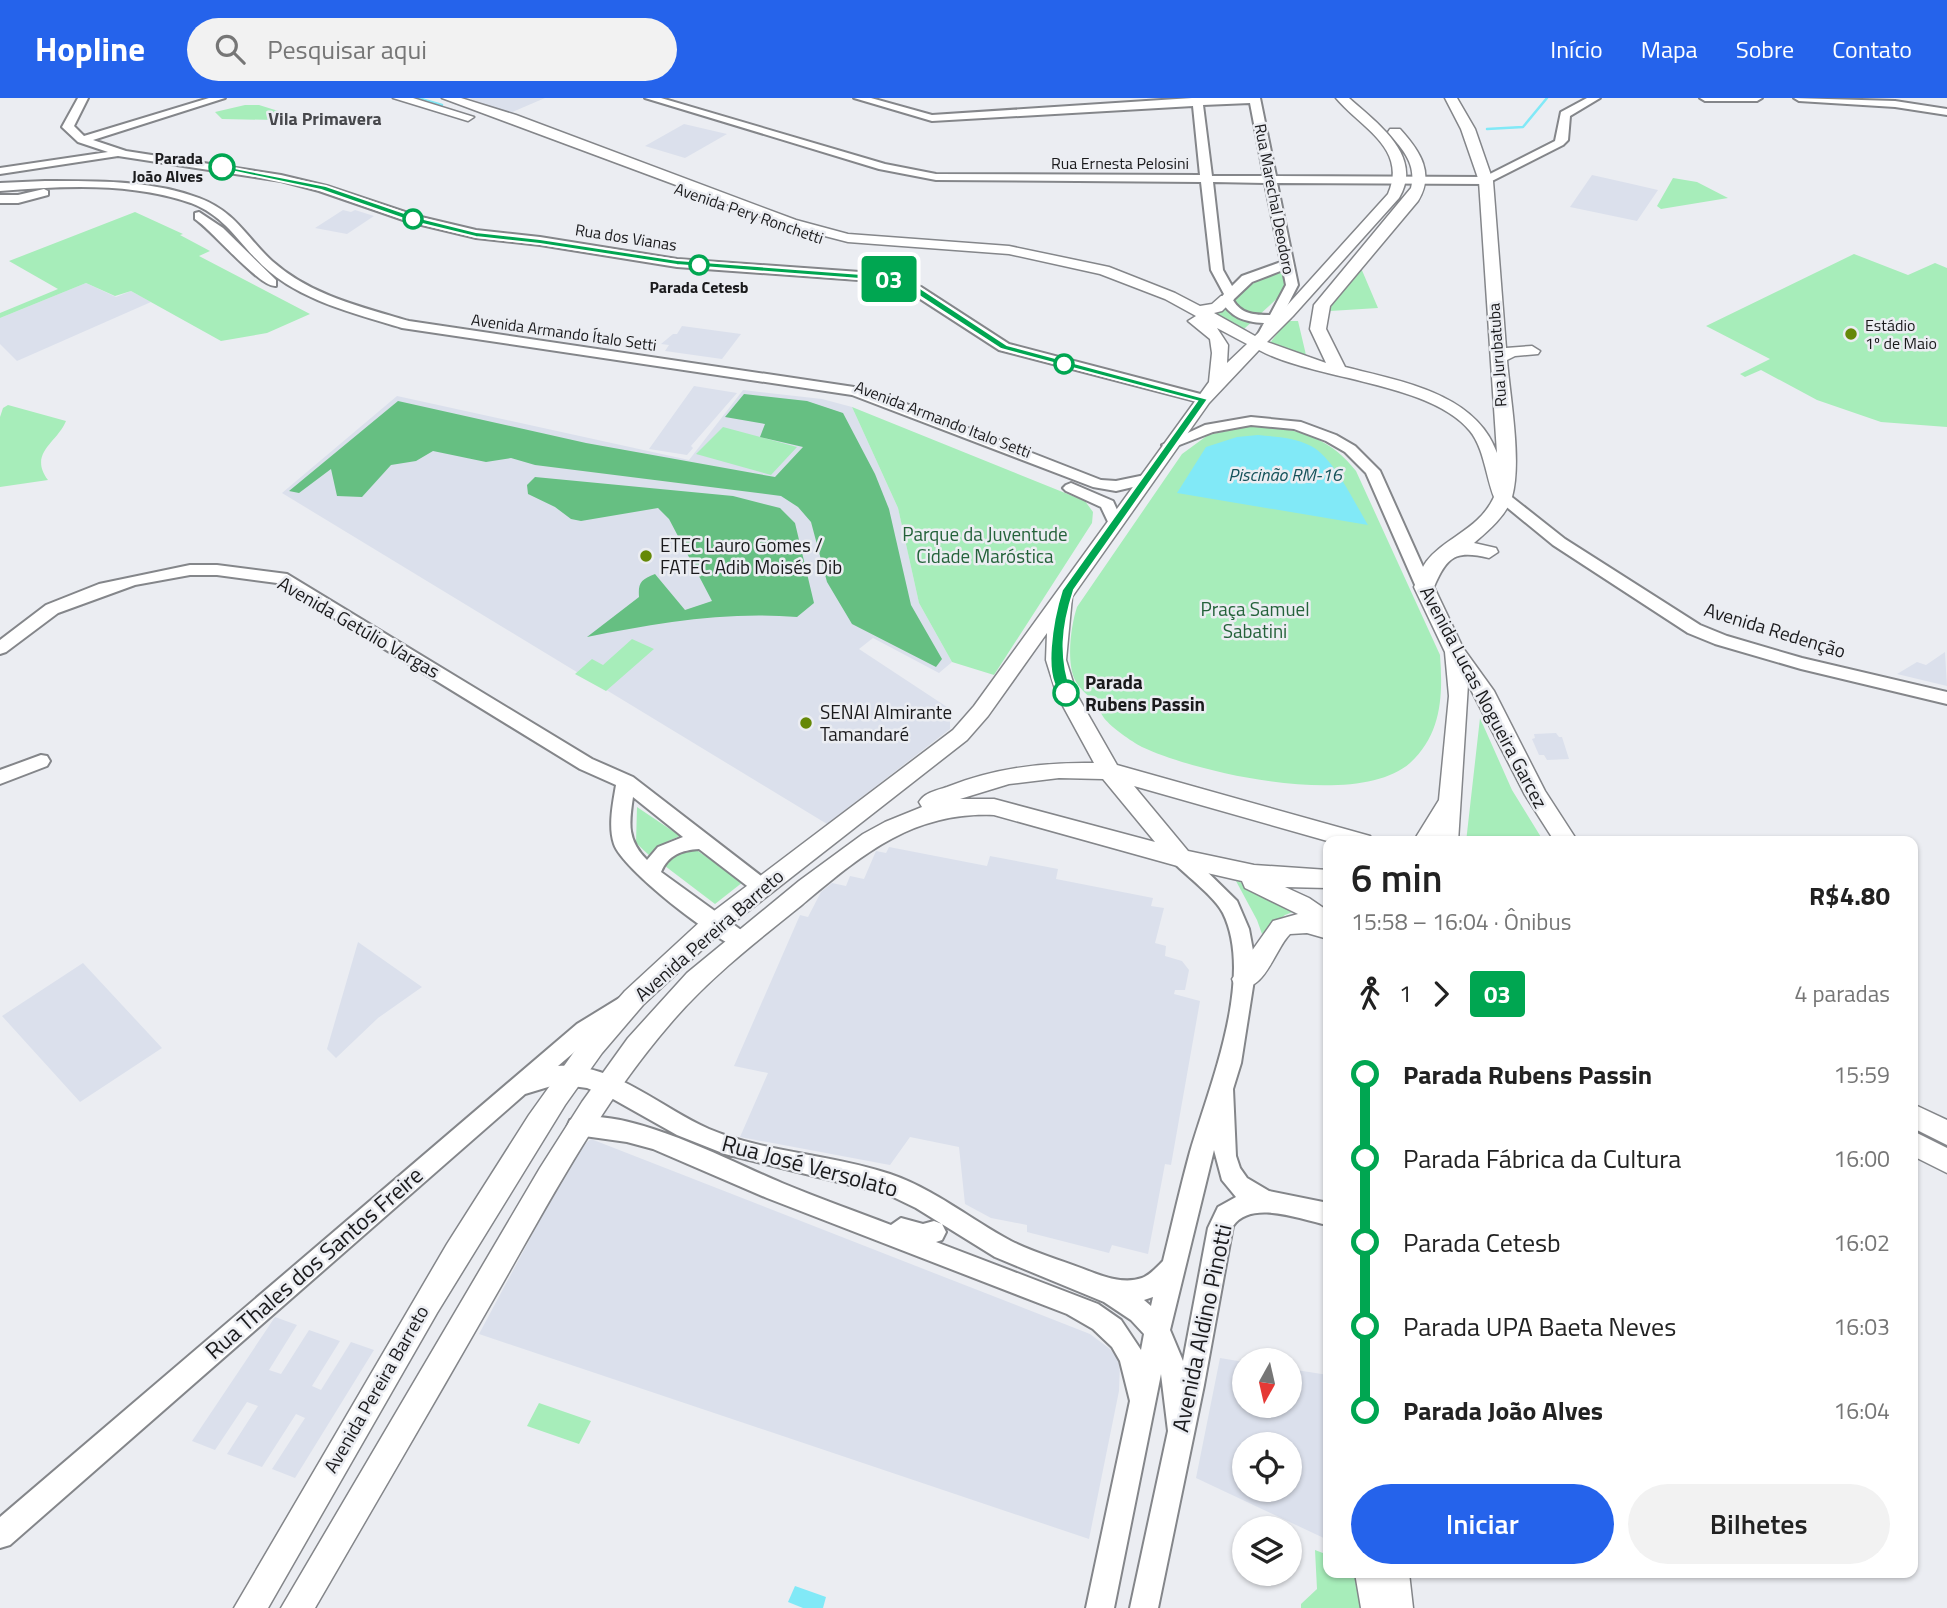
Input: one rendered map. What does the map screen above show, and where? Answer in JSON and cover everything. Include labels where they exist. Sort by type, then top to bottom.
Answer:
[{"type":"main road","name":"Avenida Pery Ronchetti","points":[[399,98],[522,131],[827,240],[865,246],[991,253],[1103,278],[1212,329],[1220,338],[1217,382]]},
{"type":"main road","name":"Avenida Pery Ronchetti","points":[[447,98],[511,118],[791,223],[830,234],[1032,254],[1073,262],[1130,279],[1199,311],[1269,329],[1270,350],[1317,365]]},
{"type":"main road","points":[[1269,329],[1394,195],[1402,179],[1402,168],[1397,155],[1342,98]]},
{"type":"main road","points":[[1338,370],[1318,329],[1322,305],[1413,198],[1420,179],[1415,155],[1363,98]]},
{"type":"main road","name":"Rua Jurubatuba","points":[[1451,98],[1465,121],[1486,181],[1507,468],[1503,497]]},
{"type":"main road","points":[[1199,311],[1217,308],[1228,296]]},
{"type":"main road","name":"Avenida Armando Ítalo Setti","points":[[425,329],[544,352]]},
{"type":"main road","name":"Rua Marechal Deodoro","points":[[1203,399],[1269,329]]},
{"type":"main road","points":[[1498,359],[1512,351],[1532,351]]},
{"type":"main road","points":[[1239,360],[1270,358],[1317,365],[1406,390],[1464,416],[1480,434],[1503,497],[1498,508],[1478,530],[1434,564],[1424,587]]},
{"type":"main road","points":[[750,380],[854,391],[969,440]]},
{"type":"main road","name":"Avenida Pereira Barreto","points":[[250,1608],[414,1322],[569,1075],[634,998],[716,924],[960,735],[981,711],[1203,399]]},
{"type":"main road","points":[[1021,455],[1102,485],[1145,480]]},
{"type":"main road","points":[[1450,551],[1473,548],[1489,552]]},
{"type":"main road","name":"Avenida Lucas Nogueira Garcez","points":[[1424,587],[1454,650],[1484,691],[1536,795],[1563,836]]},
{"type":"main road","points":[[1068,590],[1057,631],[1058,672],[1067,695],[1109,771],[1181,858],[1261,885],[1307,908],[1323,920]]},
{"type":"main road","points":[[1448,836],[1459,696],[1454,650]]},
{"type":"main road","points":[[740,941],[821,876],[923,805],[946,794],[1009,776],[1059,770],[1109,771],[1340,836]]},
{"type":"main road","points":[[1428,836],[1451,797]]},
{"type":"main road","points":[[892,827],[937,810],[977,805],[994,807],[1181,858],[1289,879],[1323,879]]},
{"type":"main road","points":[[1244,979],[1261,962],[1270,937],[1280,929],[1297,923],[1323,929]]},
{"type":"main road","name":"Avenida Pereira Barreto","points":[[297,1608],[578,1127],[606,1085],[682,993],[740,941]]},
{"type":"main road","points":[[1918,1118],[1947,1133]]},
{"type":"main road","points":[[1918,1146],[1947,1161]]},
{"type":"main road","points":[[1372,1578],[1377,1608]]},
{"type":"main road","points":[[1394,1578],[1397,1608]]},
{"type":"street","points":[[83,98],[68,127],[82,140],[220,98]]},
{"type":"street","name":"Rua Ernesta Pelosini","points":[[650,98],[901,172],[970,179],[1270,178],[1486,181]]},
{"type":"street","points":[[859,98],[932,118],[950,120],[1197,100],[1254,98]]},
{"type":"street","name":"Rua Marechal Deodoro","points":[[1254,98],[1291,290],[1269,329]]},
{"type":"street","points":[[1486,181],[1559,143],[1565,114],[1595,98]]},
{"type":"street","points":[[1705,98],[1757,98]]},
{"type":"street","points":[[1799,98],[1895,103],[1947,112]]},
{"type":"street","points":[[1197,100],[1217,270],[1238,314],[1269,329]]},
{"type":"street","name":"Rua dos Vianas","points":[[82,140],[124,154],[281,178],[323,188],[413,219],[476,234],[540,241],[677,263],[888,278],[916,290],[1004,347],[1203,399]]},
{"type":"street","points":[[0,171],[124,154]]},
{"type":"street","name":"Avenida Armando Ítalo Setti","points":[[0,187],[110,184],[196,201],[240,229],[275,271],[313,294],[425,329]]},
{"type":"street","points":[[0,198],[18,199],[49,192],[95,191],[139,196],[177,205],[216,227],[261,276],[288,295],[302,293],[329,305],[345,306]]},
{"type":"street","points":[[1228,296],[1250,277],[1287,264]]},
{"type":"street","name":"Avenida Armando Italo Setti","points":[[288,295],[362,323],[447,344],[544,352],[750,380],[865,405],[918,426],[925,425],[969,440],[1101,500],[1111,509],[1115,523]]},
{"type":"street","points":[[362,323],[419,334],[424,333],[425,329]]},
{"type":"street","points":[[447,344],[438,337],[470,336]]},
{"type":"street","name":"Avenida Lucas Nogueira Garcez","points":[[1169,445],[1225,424],[1278,422],[1331,438],[1350,449],[1373,471],[1424,587]]},
{"type":"street","points":[[969,440],[1009,454],[1021,455]]},
{"type":"street","name":"Avenida Redenção","points":[[1503,497],[1559,542],[1694,629],[1721,640],[1801,663],[1947,698]]},
{"type":"street","name":"Avenida Getúlio Vargas","points":[[0,648],[52,609],[105,588],[134,580],[177,572],[217,570],[281,578],[586,764],[626,782],[762,887]]},
{"type":"street","points":[[0,777],[41,761]]},
{"type":"street","points":[[626,782],[622,802],[625,848],[651,874],[740,941]]},
{"type":"street","points":[[651,874],[656,860],[669,848],[683,842],[704,841]]},
{"type":"street","name":"Avenida Aldino Pinotti","points":[[1100,1608],[1157,1331],[1209,1126],[1223,1090],[1244,979],[1244,956],[1239,929],[1230,906],[1181,858]]},
{"type":"street","name":"Rua Thales dos Santos Freire","points":[[0,1535],[585,1030],[634,998]]},
{"type":"street","name":"Rua José Versolato","points":[[511,1094],[552,1076],[569,1075],[624,1092],[677,1123],[722,1143],[898,1188],[935,1231],[1104,1320],[1118,1332],[1128,1347],[1136,1368],[1141,1404]]},
{"type":"street","name":"Avenida Aldino Pinotti","points":[[1223,1090],[1227,1165],[1237,1184],[1264,1202]]},
{"type":"street","name":"Rua José Versolato","points":[[578,1127],[600,1126],[634,1134],[845,1217],[877,1221],[921,1235],[935,1231],[1017,1255],[1097,1287],[1141,1312],[1157,1331],[1166,1347],[1175,1376],[1180,1428]]},
{"type":"street","points":[[774,1190],[778,1176],[784,1172],[836,1178],[855,1176]]},
{"type":"street","points":[[1264,1202],[1323,1213]]},
{"type":"street","name":"Avenida Aldino Pinotti","points":[[1144,1608],[1222,1221],[1228,1212],[1242,1204],[1264,1202]]},
{"type":"street","points":[[1097,1287],[1139,1291],[1156,1285],[1173,1268]]},
{"type":"shaded area","points":[[472,98],[545,98],[510,113],[470,99]]},
{"type":"shaded area","points":[[684,124],[727,134],[685,158],[645,146]]},
{"type":"shaded area","points":[[1592,175],[1658,190],[1637,221],[1570,207]]},
{"type":"shaded area","points":[[343,210],[355,210],[374,216],[347,234],[315,228]]},
{"type":"shaded area","points":[[86,283],[116,297],[131,291],[151,302],[17,361],[0,344],[0,318]]},
{"type":"shaded area","points":[[682,326],[741,334],[722,359],[665,351],[669,345],[661,344],[673,334],[677,334]]},
{"type":"shaded area","points":[[694,386],[737,393],[691,446],[693,448],[687,455],[649,449]]},
{"type":"shaded area","name":"ETEC Lauro Gomes / FATEC Adib Moisés Dib","points":[[743,390],[822,399],[852,407],[898,508],[919,603],[952,662],[939,673],[873,638],[859,649],[950,709],[950,729],[827,824],[282,493],[397,396],[689,460]]},
{"type":"shaded area","points":[[1945,652],[1947,686],[1897,674],[1917,662],[1926,665]]},
{"type":"shaded area","points":[[1556,733],[1562,737],[1569,759],[1547,760],[1544,755],[1539,755],[1532,739],[1535,738],[1534,734]]},
{"type":"shaded area","points":[[889,847],[987,866],[990,856],[1058,869],[1056,879],[1153,898],[1151,906],[1164,908],[1155,943],[1166,946],[1165,956],[1182,961],[1189,970],[1185,990],[1175,990],[1174,994],[1200,1001],[1171,1165],[1165,1164],[1148,1254],[1112,1245],[1109,1253],[1027,1232],[1027,1225],[991,1218],[965,1204],[959,1147],[910,1137],[890,1165],[740,1137],[768,1073],[734,1066],[800,915],[808,917],[821,892],[832,883],[846,886],[850,876],[864,879],[876,851],[886,853]]},
{"type":"shaded area","points":[[358,942],[422,987],[378,1018],[336,1058],[327,1049]]},
{"type":"shaded area","points":[[83,963],[162,1048],[80,1102],[2,1016]]},
{"type":"shaded area","points":[[591,1139],[1090,1334],[1110,1349],[1120,1362],[1119,1391],[1089,1539],[479,1334],[578,1149]]},
{"type":"shaded area","points":[[275,1317],[297,1325],[269,1370],[281,1374],[309,1330],[340,1341],[312,1386],[321,1390],[351,1342],[374,1350],[295,1478],[272,1469],[305,1418],[296,1414],[262,1467],[227,1454],[258,1406],[247,1402],[215,1450],[192,1441]]},
{"type":"shaded area","points":[[1220,1358],[1232,1360],[1232,1418],[1302,1418],[1302,1371],[1323,1374],[1323,1538],[1302,1528],[1302,1516],[1277,1516],[1247,1502],[1302,1502],[1302,1432],[1232,1432],[1232,1495],[1196,1478]]},
{"type":"green space","points":[[245,105],[259,105],[288,114],[276,120],[222,119],[215,112]]},
{"type":"green space","points":[[1673,178],[1697,182],[1728,198],[1661,209],[1657,206]]},
{"type":"green space","points":[[135,212],[183,234],[180,235],[210,251],[199,256],[310,314],[267,333],[221,341],[131,291],[115,296],[86,283],[0,318],[0,313],[58,289],[9,261]]},
{"type":"green space","name":"Estádio 1º de Maio","points":[[1854,254],[1908,275],[1935,263],[1947,268],[1947,427],[1881,422],[1817,400],[1761,370],[1745,377],[1740,374],[1770,359],[1706,326]]},
{"type":"green space","points":[[1361,268],[1378,308],[1330,311],[1330,308]]},
{"type":"green space","points":[[1276,270],[1280,271],[1285,279],[1283,293],[1244,329],[1215,313],[1252,284]]},
{"type":"green space","points":[[1287,321],[1298,321],[1306,355],[1269,344]]},
{"type":"green space","points":[[744,394],[807,401],[843,413],[875,474],[889,509],[911,605],[942,659],[936,667],[852,624],[827,582],[811,522],[798,507],[781,496],[535,465],[511,458],[486,462],[433,451],[416,461],[391,465],[362,497],[337,496],[331,469],[299,493],[289,491],[398,401],[586,443],[775,477],[803,447],[760,437],[765,424],[725,417]]},
{"type":"green space","points":[[8,405],[66,421],[43,455],[41,462],[48,480],[0,487],[0,417],[3,408]]},
{"type":"green space","name":"Parque da Juventude Cidade Maróstica","points":[[852,407],[1085,501],[1093,512],[1092,523],[994,675],[952,662],[919,603],[898,508]]},
{"type":"green space","points":[[723,427],[797,447],[771,475],[696,454]]},
{"type":"green space","name":"Praça Samuel Sabatini","points":[[1246,427],[1278,428],[1307,435],[1333,449],[1356,471],[1440,655],[1440,699],[1429,740],[1410,763],[1386,777],[1354,784],[1278,782],[1239,776],[1168,757],[1142,747],[1117,730],[1104,718],[1075,680],[1070,644],[1077,607],[1182,454],[1208,435]]},
{"type":"green space","points":[[535,477],[733,496],[780,508],[795,523],[814,603],[797,617],[718,617],[587,637],[639,597],[641,582],[655,574],[685,610],[712,601],[669,519],[658,508],[581,521],[571,519],[555,507],[528,494],[527,485]]},
{"type":"green space","points":[[632,639],[654,649],[606,691],[575,674],[592,659],[603,665]]},
{"type":"green space","points":[[1480,718],[1512,790],[1540,836],[1467,836]]},
{"type":"green space","points":[[637,807],[680,836],[668,841],[651,857],[636,843]]},
{"type":"green space","points":[[692,847],[743,882],[715,904],[665,866],[669,856]]},
{"type":"green space","points":[[1236,881],[1254,886],[1300,909],[1285,915],[1262,934]]},
{"type":"green space","points":[[539,1403],[591,1421],[579,1444],[527,1426]]},
{"type":"green space","points":[[1315,1550],[1323,1553],[1323,1578],[1366,1578],[1370,1608],[1301,1608],[1301,1604],[1317,1589]]},
{"type":"water","name":"Piscinão RM-16","points":[[1258,435],[1298,441],[1319,452],[1343,481],[1368,525],[1177,493],[1206,447],[1237,437]]},
{"type":"water","points":[[795,1586],[826,1597],[823,1608],[803,1608],[788,1602]]},
{"type":"waterway","points":[[418,98],[442,105]]},
{"type":"waterway","points":[[1487,129],[1523,127],[1547,98]]},
{"type":"bus line","name":"03","points":[[222,167],[323,188],[413,219],[476,234],[540,241],[677,263],[888,278],[916,290],[1004,347],[1203,399],[1068,590],[1059,618],[1056,643],[1058,672],[1066,693]]},
{"type":"place","name":"Parada João Alves","points":[[222,167]]},
{"type":"place","name":"Parada Cetesb","points":[[699,265]]},
{"type":"place","name":"Estádio 1º de Maio","points":[[1851,334]]},
{"type":"place","name":"ETEC Lauro Gomes / FATEC Adib Moisés Dib","points":[[646,556]]},
{"type":"place","name":"Parada Rubens Passin","points":[[1066,693]]},
{"type":"place","name":"SENAI Almirante Tamandaré","points":[[806,723]]},
{"type":"district","name":"Vila Primavera","points":[[325,119]]}]
